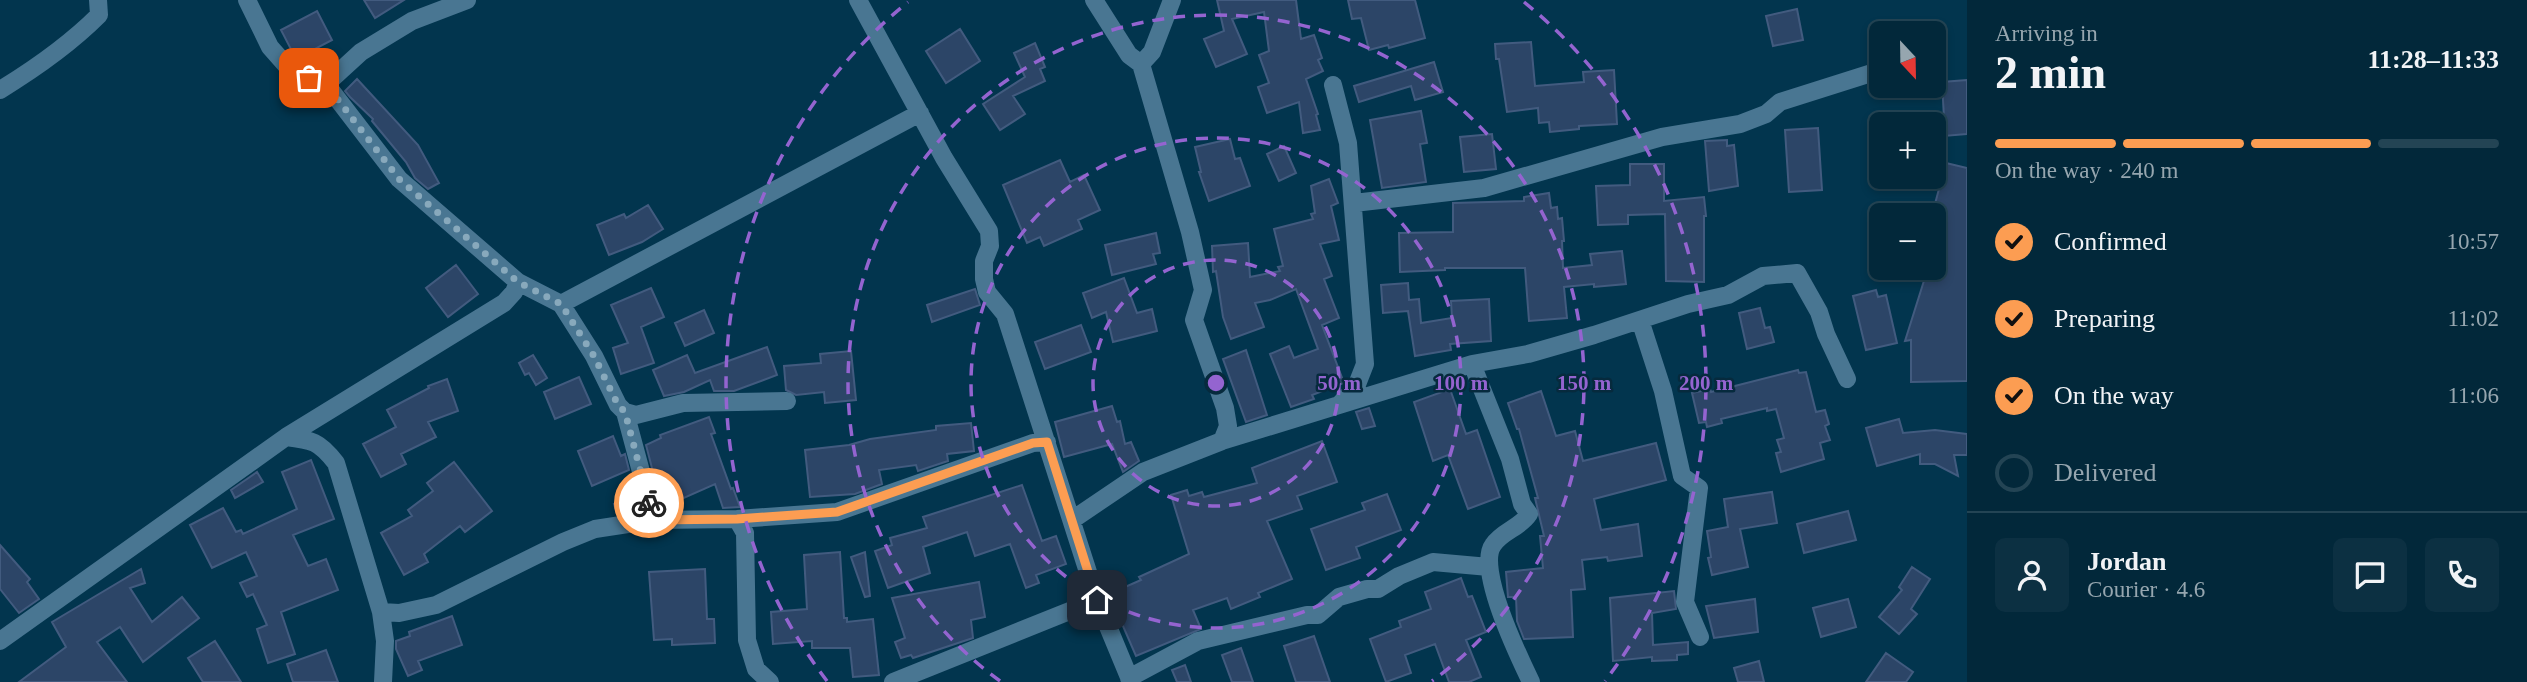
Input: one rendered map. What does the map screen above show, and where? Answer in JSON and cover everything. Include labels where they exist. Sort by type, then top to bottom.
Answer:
[{"type":"street","points":[[0,90],[41,65],[72,41],[99,15],[98,0]]},
{"type":"street","points":[[247,0],[270,47],[292,73],[326,84],[399,179],[518,282],[561,304],[594,356],[618,405],[625,412],[636,415],[683,403],[787,401]]},
{"type":"street","points":[[326,84],[361,52],[412,21],[467,0]]},
{"type":"street","points":[[858,0],[989,231],[990,246],[984,261],[987,292],[1005,314],[1097,600],[1130,680],[1198,641],[1307,615],[1318,615],[1339,597],[1367,589],[1378,589],[1399,576],[1433,562],[1489,566]]},
{"type":"street","points":[[1094,0],[1129,55],[1141,64],[1203,290],[1194,320],[1225,408],[1228,426],[1222,441]]},
{"type":"street","points":[[1141,64],[1152,52],[1172,0]]},
{"type":"street","points":[[1354,203],[1483,188],[1661,137],[1740,124],[1766,114],[1780,102],[1869,74]]},
{"type":"street","points":[[1333,85],[1348,143],[1365,363],[1356,387],[1338,406]]},
{"type":"street","points":[[561,304],[920,113]]},
{"type":"street","points":[[1072,520],[1143,472],[1222,441],[1472,364],[1528,354],[1688,304],[1728,295],[1763,275],[1797,274],[1819,312],[1847,379]]},
{"type":"street","points":[[0,641],[286,437],[503,303],[514,292],[518,282]]},
{"type":"street","points":[[1640,320],[1663,391],[1682,476],[1699,488],[1685,602],[1700,638]]},
{"type":"street","points":[[1472,364],[1510,459],[1522,504],[1529,514],[1523,523],[1491,546],[1487,557],[1504,622],[1531,682]]},
{"type":"street","points":[[625,412],[654,520]]},
{"type":"street","points":[[286,437],[311,439],[325,448],[336,463],[381,612],[384,640],[383,682]]},
{"type":"street","points":[[381,612],[400,613],[436,605],[563,542],[596,529],[654,520],[737,519],[837,512],[1033,443],[1047,442]]},
{"type":"street","points":[[737,519],[746,533],[747,640],[755,669],[770,682]]},
{"type":"street","points":[[893,682],[1097,600]]},
{"type":"building","points":[[364,0],[404,0],[375,18]]},
{"type":"building","points":[[1217,0],[1296,0],[1301,39],[1314,35],[1322,58],[1318,60],[1323,71],[1306,79],[1318,114],[1316,115],[1320,130],[1303,133],[1299,102],[1267,113],[1258,87],[1269,83],[1259,55],[1269,51],[1264,12],[1232,19],[1247,54],[1216,67],[1204,39],[1224,31]]},
{"type":"building","points":[[1348,0],[1415,0],[1425,38],[1389,48],[1388,45],[1369,50],[1361,18],[1352,19]]},
{"type":"building","points":[[1797,9],[1803,40],[1773,46],[1766,16]]},
{"type":"building","points":[[317,11],[332,40],[296,59],[281,30]]},
{"type":"building","points":[[960,29],[980,61],[946,83],[926,51]]},
{"type":"building","points":[[1531,42],[1535,86],[1584,82],[1583,72],[1614,70],[1617,124],[1579,126],[1579,129],[1550,132],[1549,122],[1539,123],[1538,108],[1507,112],[1495,44]]},
{"type":"building","points":[[1035,43],[1045,67],[1040,69],[1045,81],[1013,96],[1025,114],[1000,130],[983,104],[1025,77],[1014,53]]},
{"type":"building","points":[[1434,62],[1443,92],[1415,100],[1411,86],[1359,102],[1354,86]]},
{"type":"building","points":[[357,79],[418,145],[439,183],[428,189],[415,178],[373,119],[345,91]]},
{"type":"building","points":[[1967,80],[1967,134],[1946,136],[1943,98],[1946,98],[1946,82]]},
{"type":"building","points":[[1421,111],[1427,143],[1420,144],[1426,182],[1382,188],[1370,120]]},
{"type":"building","points":[[1818,128],[1822,190],[1789,192],[1785,130]]},
{"type":"building","points":[[1492,134],[1496,169],[1464,172],[1460,137]]},
{"type":"building","points":[[1230,139],[1235,159],[1240,158],[1250,186],[1209,201],[1199,172],[1195,147]]},
{"type":"building","points":[[1727,140],[1727,146],[1734,145],[1738,186],[1709,191],[1705,141]]},
{"type":"building","points":[[1284,146],[1296,173],[1279,181],[1267,154]]},
{"type":"building","points":[[1060,160],[1070,182],[1084,175],[1100,210],[1078,220],[1082,229],[1044,246],[1040,237],[1027,243],[1003,185]]},
{"type":"building","points":[[1946,163],[1967,168],[1967,381],[1911,382],[1911,340],[1905,341],[1924,280],[1946,280],[1946,203],[1935,203],[1939,189],[1946,189]]},
{"type":"building","points":[[1630,164],[1664,164],[1664,201],[1704,197],[1704,282],[1666,281],[1665,214],[1628,215],[1628,224],[1598,225],[1596,186],[1630,185]]},
{"type":"building","points":[[1329,179],[1338,203],[1331,206],[1339,240],[1320,244],[1332,276],[1324,279],[1339,318],[1322,325],[1344,383],[1312,395],[1314,399],[1291,407],[1270,354],[1289,346],[1294,358],[1318,349],[1296,289],[1255,303],[1264,327],[1231,339],[1223,317],[1216,271],[1213,272],[1212,246],[1248,243],[1250,277],[1280,271],[1278,267],[1283,266],[1274,229],[1313,219],[1311,214],[1315,213],[1311,186]]},
{"type":"building","points":[[1549,193],[1551,208],[1557,207],[1558,219],[1562,218],[1563,268],[1592,265],[1590,254],[1622,251],[1626,284],[1564,287],[1567,318],[1529,321],[1525,268],[1445,268],[1400,272],[1399,233],[1453,232],[1453,203],[1524,201],[1524,197]]},
{"type":"building","points":[[648,205],[663,229],[642,242],[609,255],[597,225],[624,214],[626,218]]},
{"type":"building","points":[[1156,233],[1160,253],[1153,254],[1156,264],[1112,275],[1105,245]]},
{"type":"building","points":[[456,265],[478,294],[448,317],[426,288]]},
{"type":"building","points":[[1124,278],[1137,313],[1152,309],[1157,331],[1113,342],[1106,312],[1092,318],[1083,293]]},
{"type":"building","points":[[1408,283],[1409,300],[1419,299],[1421,323],[1452,318],[1451,301],[1489,299],[1491,341],[1450,344],[1451,350],[1415,356],[1408,311],[1383,313],[1381,285]]},
{"type":"building","points":[[651,288],[664,317],[641,327],[654,363],[621,374],[613,348],[628,343],[611,305]]},
{"type":"building","points":[[975,289],[980,305],[932,322],[927,305]]},
{"type":"building","points":[[1876,290],[1878,297],[1886,295],[1897,343],[1866,350],[1853,296]]},
{"type":"building","points":[[1760,308],[1765,328],[1770,327],[1774,342],[1747,349],[1739,313]]},
{"type":"building","points":[[704,310],[714,333],[685,346],[675,323]]},
{"type":"building","points":[[1081,325],[1091,352],[1045,369],[1035,342]]},
{"type":"building","points":[[767,347],[777,375],[734,391],[714,391],[710,380],[684,392],[664,396],[653,370],[687,355],[695,373]]},
{"type":"building","points":[[1246,350],[1267,415],[1246,422],[1223,359]]},
{"type":"building","points":[[851,351],[856,400],[825,403],[824,392],[796,395],[786,390],[784,366],[821,363],[820,354]]},
{"type":"building","points":[[533,355],[547,378],[536,385],[529,373],[525,375],[519,363]]},
{"type":"building","points":[[1798,370],[1799,373],[1806,372],[1816,412],[1825,410],[1829,424],[1825,426],[1830,440],[1820,443],[1824,459],[1781,472],[1776,453],[1781,452],[1777,440],[1784,438],[1776,409],[1767,411],[1767,408],[1721,419],[1722,423],[1707,427],[1706,422],[1699,423],[1692,393],[1710,389],[1711,392]]},
{"type":"building","points":[[579,377],[591,404],[555,419],[544,392]]},
{"type":"building","points":[[447,379],[458,411],[428,422],[436,437],[401,454],[406,464],[381,477],[363,444],[396,427],[387,410],[429,388],[428,386]]},
{"type":"building","points":[[1450,389],[1466,434],[1477,430],[1500,497],[1468,509],[1448,455],[1433,461],[1414,402]]},
{"type":"building","points":[[1541,391],[1556,436],[1575,431],[1583,461],[1656,443],[1666,480],[1594,499],[1601,530],[1638,524],[1642,556],[1608,561],[1607,557],[1582,560],[1585,589],[1571,590],[1573,637],[1524,639],[1517,621],[1516,597],[1508,597],[1506,572],[1543,568],[1540,536],[1544,536],[1535,498],[1538,498],[1519,429],[1508,403]]},
{"type":"building","points":[[1112,406],[1117,422],[1120,421],[1125,444],[1131,442],[1139,461],[1123,472],[1112,444],[1064,457],[1055,422]]},
{"type":"building","points":[[1369,408],[1375,426],[1362,429],[1356,412]]},
{"type":"building","points":[[709,417],[715,433],[711,434],[740,507],[723,508],[715,484],[668,505],[653,472],[646,445],[661,438],[660,435]]},
{"type":"building","points":[[1899,419],[1903,433],[1935,430],[1967,434],[1967,455],[1954,455],[1958,476],[1935,464],[1920,464],[1920,454],[1877,466],[1866,428]]},
{"type":"building","points":[[971,423],[974,451],[947,454],[948,461],[918,471],[916,465],[879,470],[882,484],[855,494],[810,497],[805,450],[936,430],[936,426]]},
{"type":"building","points":[[613,436],[621,456],[625,454],[629,470],[592,486],[578,451]]},
{"type":"building","points":[[1322,441],[1337,482],[1297,496],[1302,509],[1267,521],[1292,579],[1258,593],[1260,597],[1231,609],[1227,598],[1193,610],[1201,629],[1136,656],[1109,594],[1189,554],[1171,495],[1187,490],[1189,496],[1202,492],[1204,497],[1257,483],[1252,468]]},
{"type":"building","points":[[311,460],[334,519],[293,535],[308,566],[326,559],[338,590],[281,612],[295,654],[268,663],[257,629],[267,625],[253,594],[247,597],[240,583],[257,576],[246,552],[212,568],[190,525],[223,508],[236,532],[241,530],[243,534],[297,509],[282,472]]},
{"type":"building","points":[[454,462],[492,511],[465,532],[460,526],[424,554],[428,562],[404,575],[381,533],[412,516],[408,510],[433,491],[427,483]]},
{"type":"building","points":[[257,472],[263,482],[235,498],[231,490]]},
{"type":"building","points":[[1022,485],[1042,541],[1056,536],[1066,564],[1036,575],[1039,583],[1026,588],[1010,544],[975,556],[967,532],[923,547],[930,573],[888,588],[875,551],[892,545],[890,538],[927,528],[923,517]]},
{"type":"building","points":[[1772,492],[1777,523],[1740,529],[1748,567],[1712,575],[1707,531],[1728,527],[1724,499]]},
{"type":"building","points":[[1387,494],[1401,530],[1356,547],[1360,558],[1326,570],[1311,529],[1365,510],[1362,503]]},
{"type":"building","points":[[636,498],[640,510],[617,514],[614,504]]},
{"type":"building","points":[[1848,511],[1856,540],[1804,553],[1797,524]]},
{"type":"building","points":[[0,545],[30,579],[27,582],[39,599],[19,613],[0,589]]},
{"type":"building","points":[[840,552],[844,618],[847,618],[847,622],[873,619],[879,675],[853,677],[850,648],[812,648],[812,641],[773,644],[771,612],[807,609],[804,555]]},
{"type":"building","points":[[865,552],[870,596],[865,597],[851,557]]},
{"type":"building","points":[[1912,567],[1930,579],[1911,609],[1917,614],[1899,634],[1879,617],[1902,590],[1899,587]]},
{"type":"building","points":[[141,569],[145,583],[130,588],[152,622],[182,597],[199,618],[143,662],[120,627],[97,642],[127,682],[19,682],[66,647],[52,622]]},
{"type":"building","points":[[705,569],[707,619],[714,619],[715,643],[672,645],[672,639],[654,640],[649,572]]},
{"type":"building","points":[[1461,578],[1468,597],[1472,596],[1486,632],[1466,640],[1481,677],[1469,682],[1449,682],[1435,644],[1405,655],[1411,673],[1386,682],[1370,639],[1401,627],[1399,621],[1431,609],[1425,592]]},
{"type":"building","points":[[979,582],[985,617],[971,620],[973,638],[913,658],[911,655],[901,658],[895,642],[905,638],[892,598]]},
{"type":"building","points":[[1674,591],[1676,609],[1652,613],[1653,645],[1688,642],[1688,654],[1677,655],[1677,660],[1652,661],[1652,657],[1613,661],[1610,598]]},
{"type":"building","points":[[1755,599],[1758,632],[1714,638],[1706,606]]},
{"type":"building","points":[[1848,599],[1856,627],[1821,637],[1813,608]]},
{"type":"building","points":[[452,616],[462,645],[418,661],[422,670],[408,676],[396,649],[396,641],[410,636],[409,632]]},
{"type":"building","points":[[1314,636],[1330,682],[1296,682],[1284,646]]},
{"type":"building","points":[[215,641],[241,682],[203,682],[188,658]]},
{"type":"building","points":[[1241,648],[1253,682],[1232,682],[1222,655]]},
{"type":"building","points":[[326,650],[338,682],[293,682],[287,664]]},
{"type":"building","points":[[1886,653],[1913,672],[1906,682],[1866,682]]},
{"type":"building","points":[[1759,661],[1764,682],[1738,682],[1734,668]]},
{"type":"building","points":[[1185,665],[1191,682],[1177,682],[1172,670]]},
{"type":"way so far","points":[[309,78],[326,84],[399,179],[518,282],[561,304],[594,356],[618,405],[625,412],[649,503]]},
{"type":"route","points":[[649,503],[654,520],[737,519],[837,512],[1033,443],[1047,442],[1097,600]]}]
